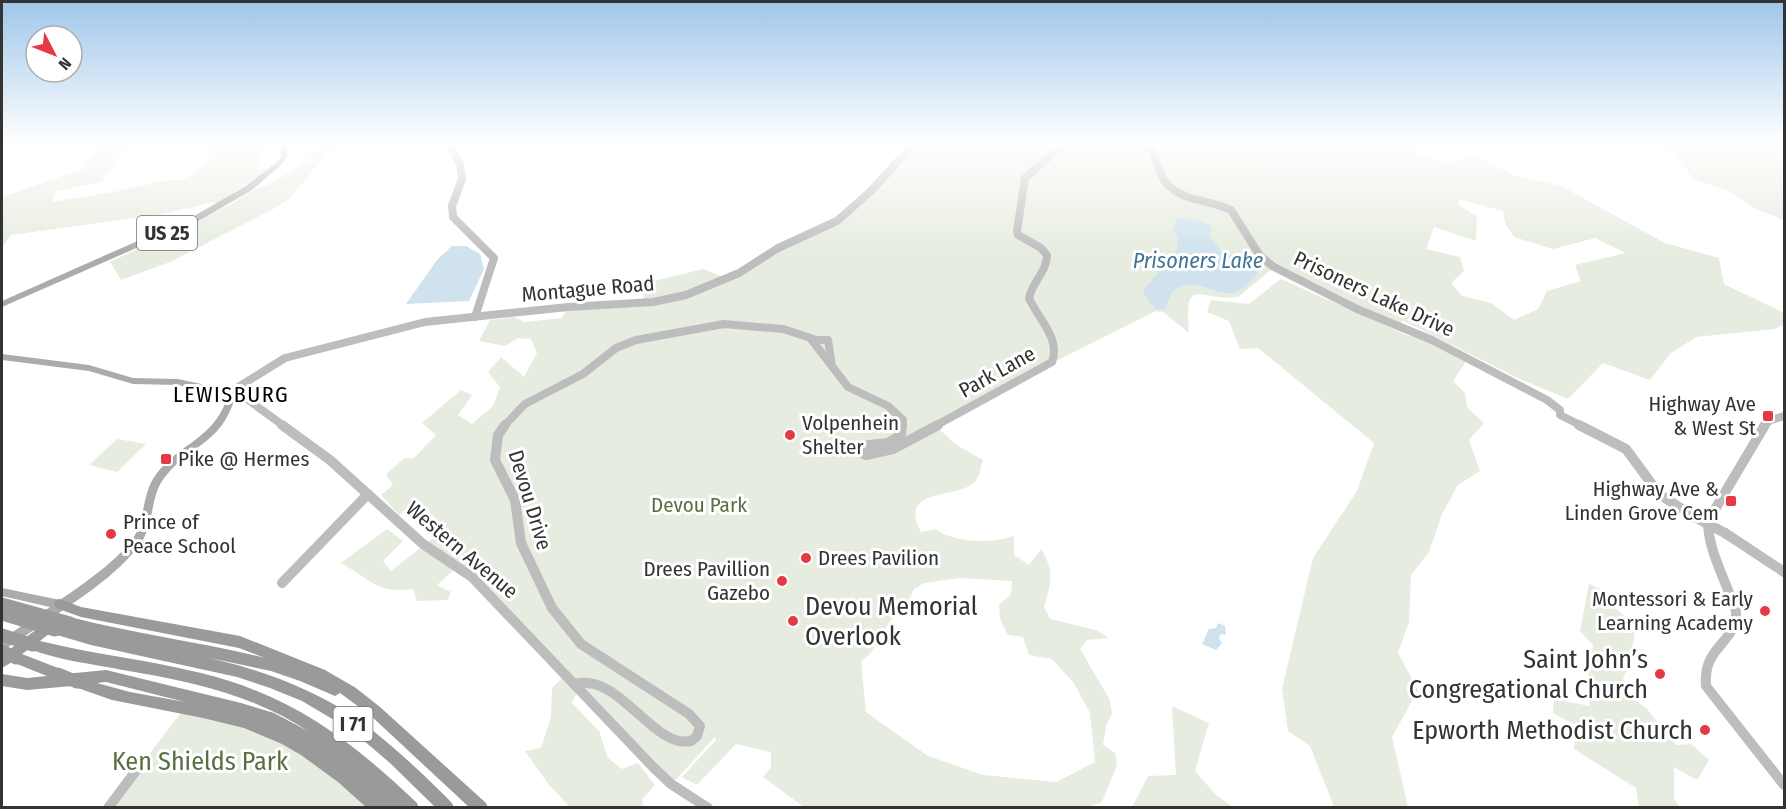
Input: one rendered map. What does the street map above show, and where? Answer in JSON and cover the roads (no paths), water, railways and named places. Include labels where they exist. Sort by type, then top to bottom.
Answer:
[{"type":"highway","points":[[2,604],[201,655],[252,652]]},
{"type":"highway","points":[[60,604],[81,612],[215,637],[302,675],[375,711],[481,807]]},
{"type":"highway","points":[[2,662],[63,615],[81,612]]},
{"type":"highway","name":"I 71","points":[[2,614],[55,630],[201,655],[239,671],[274,682],[339,715],[393,757],[447,807]]},
{"type":"highway","name":"I 71","points":[[2,635],[33,645],[186,675],[226,686],[277,705],[327,734],[355,754],[412,807]]},
{"type":"highway","points":[[2,651],[77,682],[168,697],[269,718],[306,736],[347,764],[395,807]]},
{"type":"highway","points":[[2,680],[27,684],[106,676],[168,697]]},
{"type":"highway","points":[[211,707],[286,738],[348,779],[378,807]]},
{"type":"main road","name":"US 25","points":[[2,304],[140,245],[236,196],[258,180]]},
{"type":"main road","points":[[2,357],[82,367],[133,381],[210,387],[228,394],[229,405],[220,424],[168,465],[155,482],[144,527],[133,547],[60,604],[2,645]]},
{"type":"main road","points":[[2,592],[60,604]]},
{"type":"street","points":[[462,180],[452,206],[453,217],[487,248],[494,258],[475,317]]},
{"type":"street","name":"Montague Road","points":[[228,394],[291,357],[425,322],[653,302],[694,292],[739,273],[785,244],[837,221],[881,180]]},
{"type":"street","points":[[1018,235],[1025,180]]},
{"type":"street","name":"Prisoners Lake Drive","points":[[1164,180],[1169,187],[1191,198],[1231,210],[1260,256],[1274,267],[1357,309],[1442,346],[1547,400],[1560,410],[1560,415],[1626,449],[1659,494],[1785,572]]},
{"type":"street","name":"Park Lane","points":[[832,366],[850,389],[888,406],[903,420],[902,433],[893,442],[850,447],[868,455],[893,449],[1052,362],[1056,354],[1054,343],[1033,307],[1029,295],[1048,259],[1041,248],[1018,235]]},
{"type":"street","name":"Devou Drive","points":[[575,684],[582,681],[600,684],[673,740],[683,743],[692,741],[698,735],[700,726],[689,714],[581,644],[552,608],[521,543],[515,500],[495,460],[495,444],[502,427],[525,404],[583,374],[616,348],[636,340],[724,324],[783,329],[810,339],[828,340],[832,366]]},
{"type":"street","points":[[810,339],[832,366]]},
{"type":"street","name":"Western Avenue","points":[[228,394],[240,394],[330,460],[423,544],[478,583],[671,784],[708,807]]},
{"type":"street","points":[[1785,416],[1771,420],[1761,429],[1709,518],[1707,531],[1737,614],[1732,630],[1707,662],[1705,682],[1715,701],[1779,771],[1785,785]]},
{"type":"street","points":[[282,582],[368,494]]},
{"type":"street","points":[[108,807],[141,764]]},
{"type":"water","name":"Prisoners Lake","points":[[1177,218],[1201,221],[1212,227],[1209,236],[1222,252],[1250,262],[1258,273],[1243,288],[1232,293],[1185,285],[1177,288],[1166,309],[1156,310],[1144,294],[1144,290],[1177,249],[1178,236],[1173,231]]},
{"type":"water","points":[[452,246],[466,246],[480,254],[484,269],[469,301],[406,304],[437,260]]},
{"type":"water","points":[[1218,623],[1225,626],[1226,635],[1221,634],[1219,638],[1222,643],[1216,650],[1202,644],[1209,629],[1216,628]]},
{"type":"place","name":"Highway Ave & West St","points":[[1768,416]]},
{"type":"place","name":"Volpenhein Shelter","points":[[790,435]]},
{"type":"place","name":"Pike @ Hermes","points":[[166,459]]},
{"type":"place","name":"Highway Ave & Linden Grove Cem","points":[[1731,501]]},
{"type":"place","name":"Prince of Peace School","points":[[111,534]]},
{"type":"place","name":"Drees Pavilion","points":[[806,558]]},
{"type":"place","name":"Drees Pavillion Gazebo","points":[[782,581]]},
{"type":"place","name":"Montessori & Early Learning Academy","points":[[1765,611]]},
{"type":"place","name":"Devou Memorial Overlook","points":[[793,621]]},
{"type":"place","name":"Saint John’s Congregational Church","points":[[1660,674]]},
{"type":"place","name":"Epworth Methodist Church","points":[[1705,730]]},
{"type":"district","name":"LEWISBURG","points":[[231,394]]},
{"type":"park label","name":"Devou Park","points":[[699,505]]},
{"type":"park label","name":"Ken Shields Park","points":[[200,761]]}]
